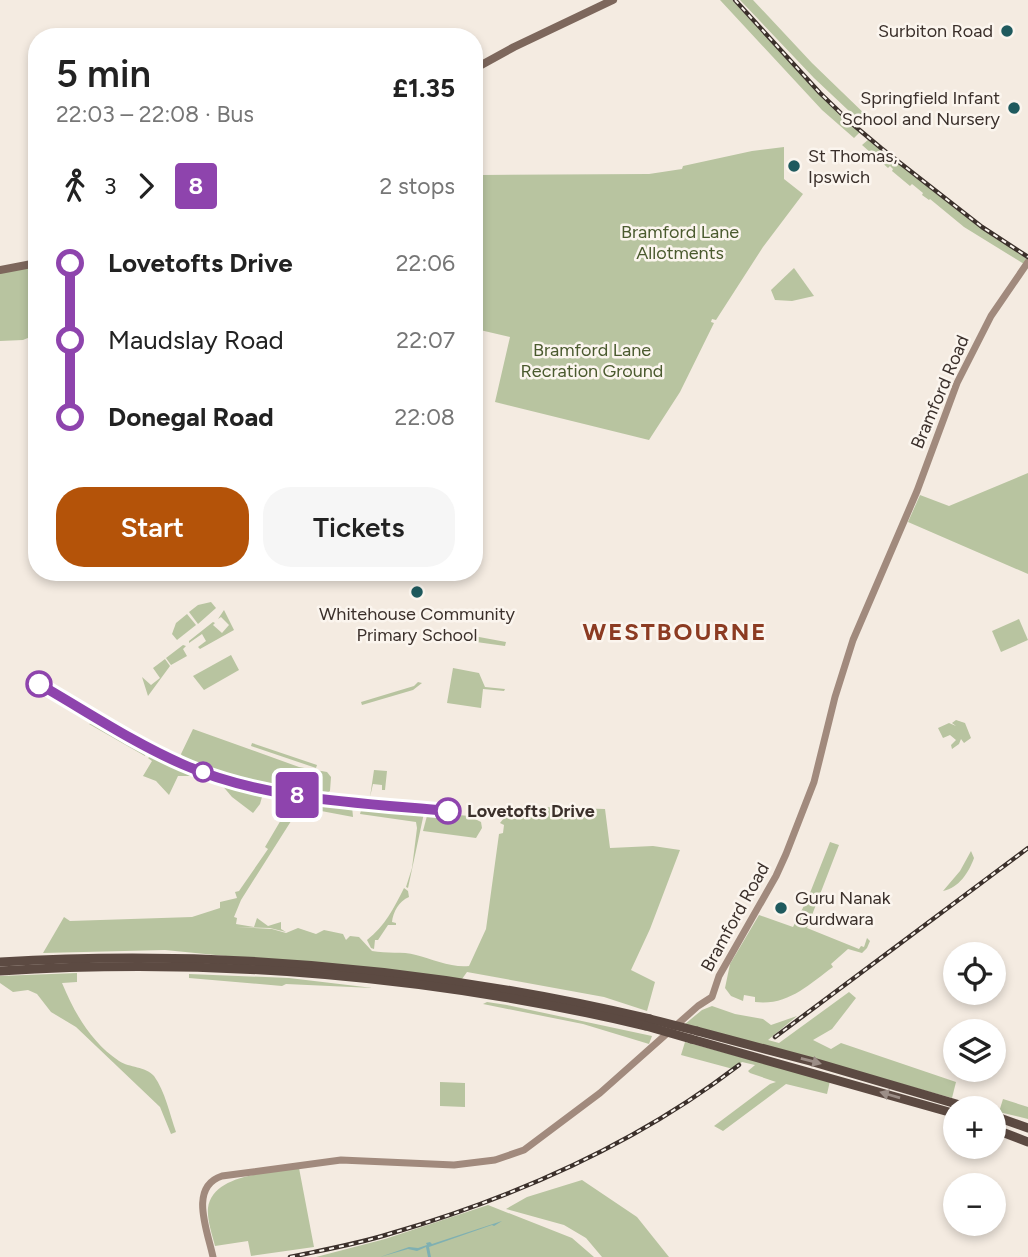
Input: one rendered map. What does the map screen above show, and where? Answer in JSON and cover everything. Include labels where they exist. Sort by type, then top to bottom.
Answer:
[{"type":"highway","points":[[0,962],[58,958],[181,959],[307,966],[440,979],[605,1008],[943,1110]]},
{"type":"highway","points":[[0,971],[59,967],[184,967],[303,972],[439,988],[648,1022]]},
{"type":"highway","points":[[694,1035],[810,1061],[943,1100]]},
{"type":"highway","points":[[1006,1117],[1028,1121]]},
{"type":"highway","points":[[1006,1120],[1028,1128]]},
{"type":"highway","points":[[1006,1131],[1028,1139]]},
{"type":"main road","points":[[483,64],[613,0]]},
{"type":"main road","name":"Bramford Road","points":[[213,1257],[202,1201],[205,1187],[212,1180],[222,1176],[341,1160],[454,1165],[495,1160],[524,1150],[600,1093],[698,1006],[712,997],[723,968],[786,854],[814,782],[835,697],[853,640],[917,491],[957,383],[994,310],[1028,262]]},
{"type":"main road","points":[[0,270],[28,265]]},
{"type":"green space","points":[[720,0],[732,0],[812,85],[861,131],[854,138],[822,110]]},
{"type":"green space","points":[[740,0],[753,0],[812,63],[872,121],[866,127],[814,78]]},
{"type":"green space","points":[[869,139],[957,210],[1027,259],[1024,264],[964,227],[922,195],[912,184],[910,186],[892,171],[890,166],[888,168],[862,145]]},
{"type":"green space","name":"Bramford Lane Allotments","points":[[784,147],[784,179],[803,194],[763,247],[716,320],[712,319],[711,322],[714,323],[680,392],[649,440],[495,402],[510,337],[483,331],[483,175],[649,174],[682,169],[683,166]]},
{"type":"green space","points":[[28,265],[28,338],[23,340],[0,341],[0,270]]},
{"type":"green space","points":[[794,268],[814,296],[792,301],[775,300],[771,290]]},
{"type":"green space","points":[[1028,473],[1028,574],[908,522],[920,495],[949,506]]},
{"type":"green space","points":[[211,602],[216,608],[198,624],[189,612],[198,605]]},
{"type":"green space","points":[[224,610],[234,630],[200,649],[198,647],[206,641],[202,634],[189,643],[213,622],[222,633],[229,625],[221,617],[218,619]]},
{"type":"green space","points":[[187,614],[196,625],[177,640],[172,634],[176,623]]},
{"type":"green space","points":[[1019,619],[1028,640],[1001,652],[992,631]]},
{"type":"green space","points":[[463,634],[506,642],[505,646],[462,640],[460,637]]},
{"type":"green space","points":[[183,645],[186,646],[183,649],[187,656],[171,665],[166,658]]},
{"type":"green space","points":[[231,655],[239,670],[204,690],[193,676]]},
{"type":"green space","points":[[165,659],[170,666],[148,696],[142,677],[151,685],[160,678],[153,668]]},
{"type":"green space","points":[[453,668],[479,673],[485,687],[505,689],[483,689],[481,708],[447,703]]},
{"type":"green space","points":[[418,682],[422,683],[413,690],[362,705],[361,702],[414,686]]},
{"type":"green space","points":[[956,720],[965,723],[971,738],[964,743],[961,739],[952,749],[951,745],[956,740],[950,735],[943,738],[938,728],[949,723],[956,726],[952,723]]},
{"type":"green space","points":[[97,721],[143,747],[146,750],[145,756],[89,724]]},
{"type":"green space","points":[[193,729],[299,767],[327,772],[331,777],[330,791],[324,795],[259,787],[226,778],[213,772],[205,764],[194,765],[184,761],[181,754]]},
{"type":"green space","points":[[252,743],[317,765],[316,768],[251,746]]},
{"type":"green space","points":[[155,754],[190,775],[174,763],[193,771],[197,778],[178,776],[169,795],[156,781],[143,776],[152,761],[148,758]]},
{"type":"green space","points":[[374,770],[387,771],[385,790],[382,790],[382,785],[373,784],[370,797]]},
{"type":"green space","points":[[221,784],[262,797],[260,804],[253,813],[232,797]]},
{"type":"green space","points":[[276,798],[352,806],[353,817],[300,807],[241,900],[234,917],[237,918],[236,924],[254,927],[257,918],[268,926],[281,922],[281,929],[286,932],[270,928],[237,927],[272,929],[286,933],[298,928],[316,934],[324,930],[343,934],[346,940],[350,936],[359,937],[372,951],[411,954],[456,966],[469,966],[486,929],[499,834],[503,833],[504,825],[500,823],[504,818],[506,806],[605,809],[610,848],[653,846],[680,850],[631,970],[655,982],[647,1011],[604,997],[467,972],[462,979],[165,950],[43,953],[64,917],[70,921],[192,917],[220,908],[220,902],[237,898],[235,892],[239,891],[268,849],[265,847],[288,808]]},
{"type":"green space","points":[[362,807],[424,813],[408,888],[406,887],[412,868],[416,822],[360,814]]},
{"type":"green space","points":[[428,812],[469,816],[481,822],[482,828],[476,838],[423,831]]},
{"type":"green space","points":[[830,842],[839,845],[807,928],[859,949],[864,947],[867,938],[870,941],[867,948],[862,953],[848,949],[831,964],[833,967],[797,993],[778,1001],[755,1002],[755,997],[744,995],[743,1001],[731,996],[725,988],[730,964],[759,915],[793,927],[808,898]]},
{"type":"green space","points":[[971,851],[974,858],[966,874],[954,887],[943,891],[960,871]]},
{"type":"green space","points":[[404,888],[409,897],[399,904],[395,911],[392,922],[396,925],[388,925],[378,940],[375,940],[374,949],[371,948],[367,940],[384,923]]},
{"type":"green space","points":[[77,973],[77,982],[62,983],[78,1016],[100,1045],[119,1061],[146,1070],[154,1076],[176,1132],[171,1134],[160,1107],[76,1027],[51,1012],[37,994],[28,990],[13,992],[0,983],[0,976]]},
{"type":"green space","points":[[189,974],[289,978],[373,988],[282,986],[189,978]]},
{"type":"green space","points":[[849,992],[856,998],[832,1029],[813,1040],[831,1049],[841,1043],[943,1078],[943,1082],[956,1082],[952,1096],[685,1024],[702,1010],[712,1006],[763,1019],[771,1025],[797,1016],[768,1040],[779,1043]]},
{"type":"green space","points":[[487,1002],[652,1036],[649,1044],[583,1024],[483,1004]]},
{"type":"green space","points":[[685,1042],[830,1081],[827,1094],[786,1084],[723,1131],[714,1126],[776,1082],[750,1073],[748,1071],[755,1065],[742,1062],[733,1069],[681,1055]]},
{"type":"green space","points":[[440,1082],[465,1083],[465,1107],[440,1106]]},
{"type":"green space","points":[[1006,1100],[1028,1107],[1028,1119],[1006,1114]]},
{"type":"green space","points":[[299,1168],[314,1247],[251,1256],[248,1241],[215,1246],[208,1208],[212,1196],[232,1181]]},
{"type":"green space","points":[[582,1180],[637,1217],[669,1257],[602,1257],[586,1238],[564,1225],[506,1209],[527,1197]]},
{"type":"green space","points":[[488,1205],[572,1238],[594,1257],[316,1257],[385,1239]]},
{"type":"water","points":[[502,1221],[429,1247],[431,1257],[428,1257],[426,1247],[380,1257],[409,1247],[418,1248],[430,1242],[432,1244]]},
{"type":"railway","points":[[735,0],[850,122],[982,227],[1028,257]]},
{"type":"railway","points":[[775,1037],[1028,848]]},
{"type":"railway","points":[[290,1257],[389,1234],[482,1204],[527,1186],[616,1144],[658,1120],[739,1065]]},
{"type":"bus line","name":"8","points":[[39,684],[151,750],[214,776],[267,790],[448,811]]},
{"type":"place","name":"Surbiton Road","points":[[1007,31]]},
{"type":"place","name":"Springfield Infant School and Nursery","points":[[1014,108]]},
{"type":"place","name":"St Thomas, Ipswich","points":[[794,166]]},
{"type":"place","name":"Whitehouse Community Primary School","points":[[417,592]]},
{"type":"place","name":"Lovetofts Drive","points":[[448,811]]},
{"type":"place","name":"Guru Nanak Gurdwara","points":[[781,908]]},
{"type":"district","name":"WESTBOURNE","points":[[675,631]]},
{"type":"park label","name":"Bramford Lane Recration Ground","points":[[592,360]]}]
